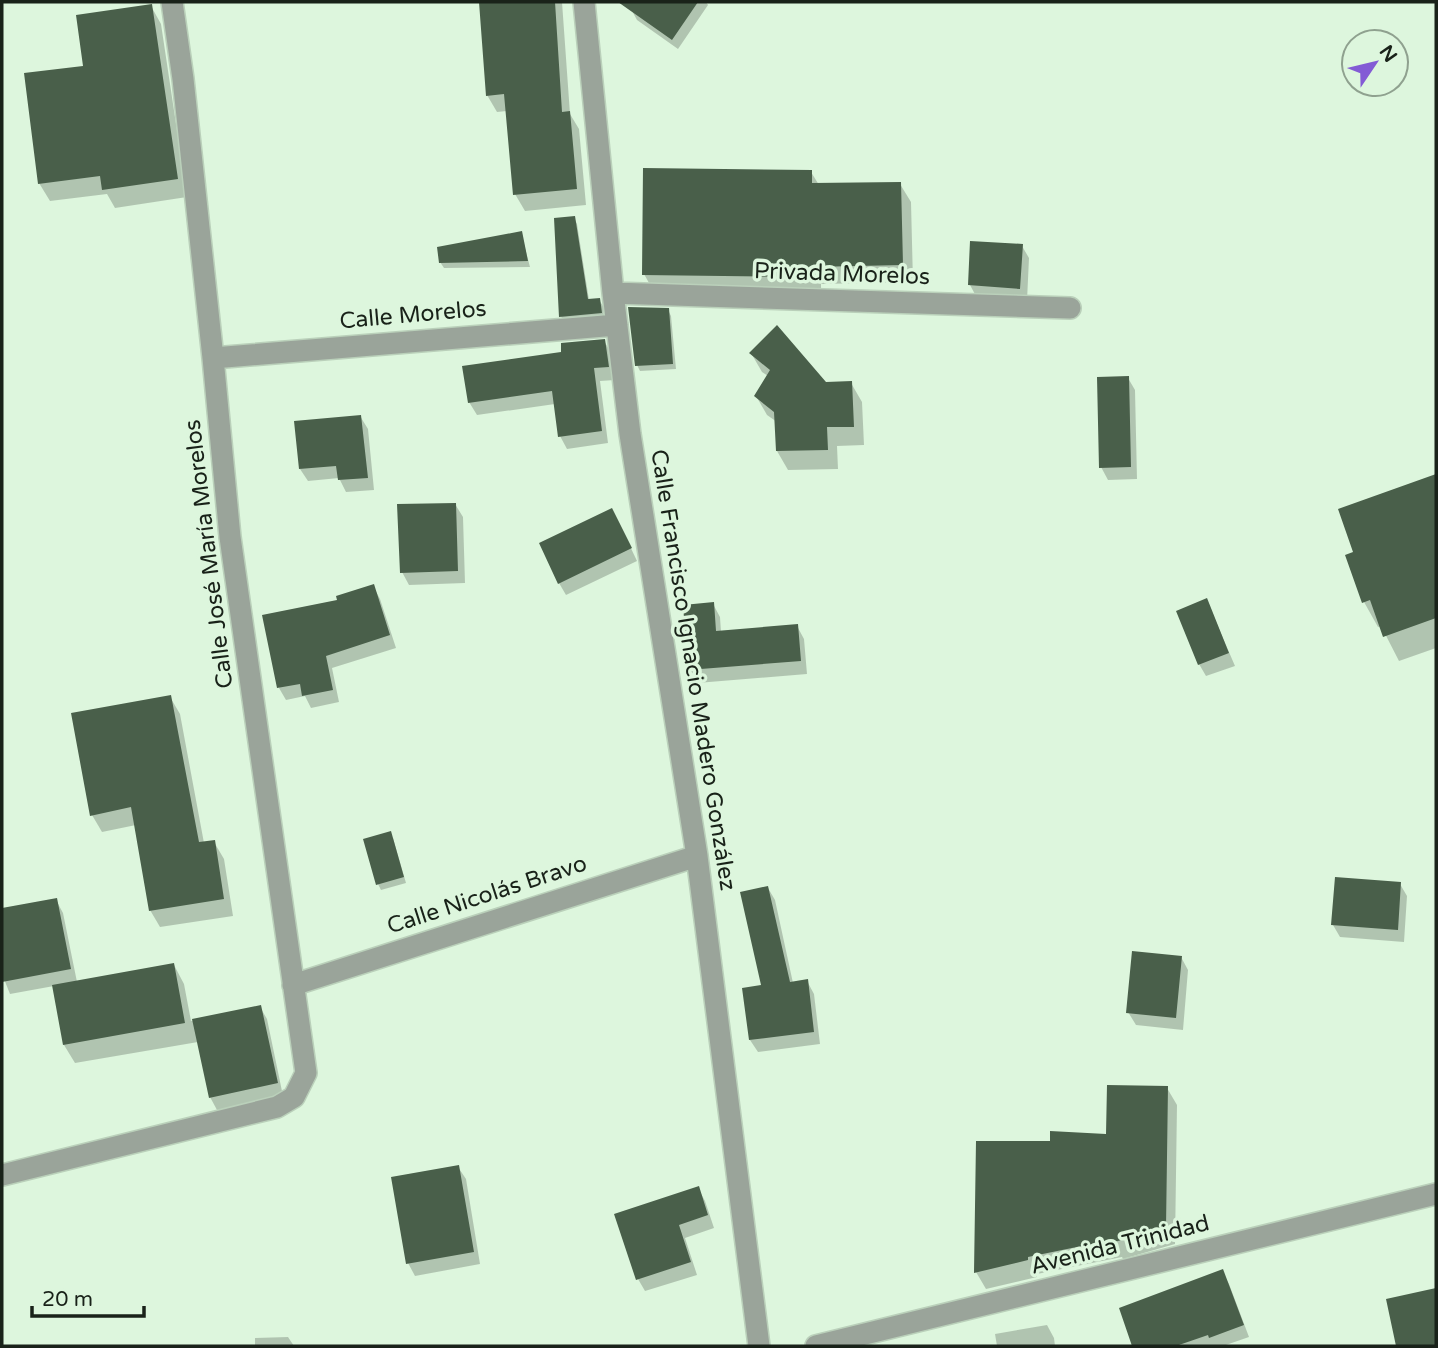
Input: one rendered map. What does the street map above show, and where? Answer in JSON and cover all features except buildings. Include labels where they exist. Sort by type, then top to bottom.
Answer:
[{"type":"street","name":"Calle José María Morelos","points":[[2,1175],[277,1107],[295,1097],[306,1073],[230,537],[213,358],[172,2]]},
{"type":"street","name":"Calle Francisco Ignacio Madero González","points":[[584,2],[630,434],[697,856],[759,1346]]},
{"type":"street","name":"Privada Morelos","points":[[613,293],[1070,308]]},
{"type":"street","name":"Calle Morelos","points":[[213,358],[617,325]]},
{"type":"street","name":"Calle Nicolás Bravo","points":[[293,985],[697,856]]},
{"type":"street","name":"Avenida Trinidad","points":[[816,1346],[1436,1194]]}]
